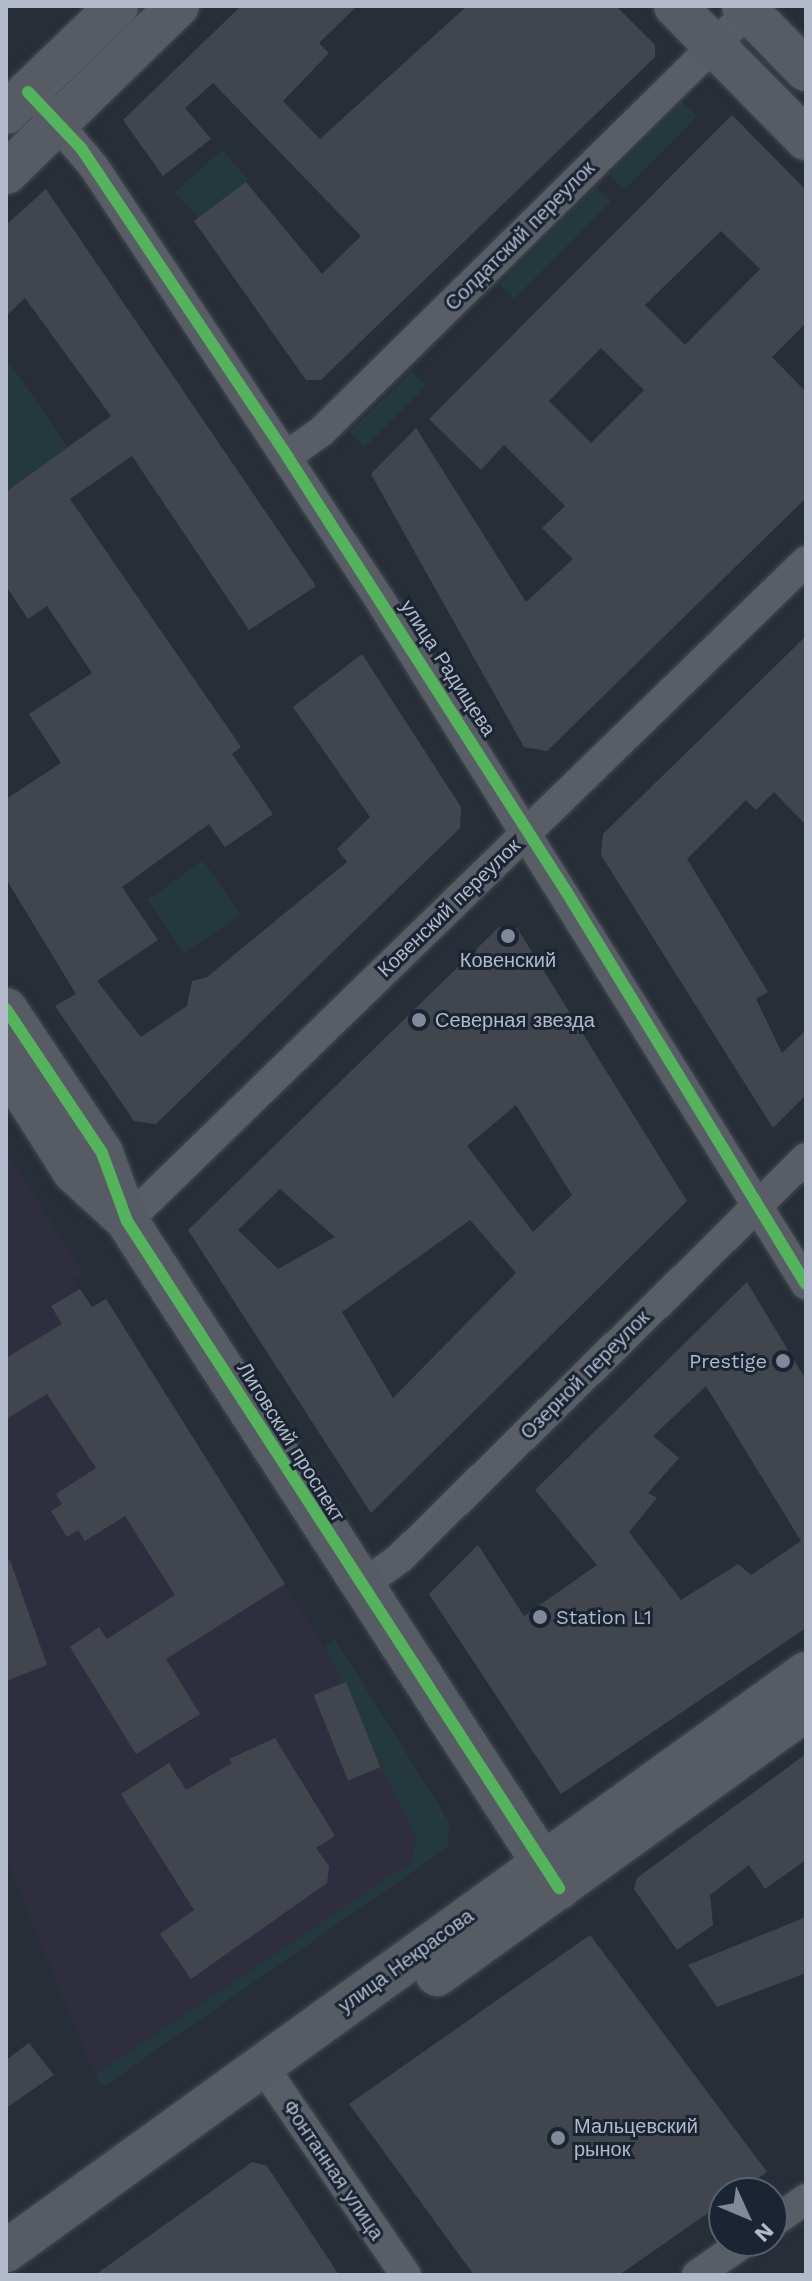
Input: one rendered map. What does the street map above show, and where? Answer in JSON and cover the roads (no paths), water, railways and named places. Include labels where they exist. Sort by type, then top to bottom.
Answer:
[{"type":"street","points":[[17,102],[117,6]]},
{"type":"street","points":[[6,173],[178,6]]},
{"type":"street","points":[[675,6],[806,139]]},
{"type":"street","points":[[746,9],[806,70]]},
{"type":"street","name":"Солдатский переулок","points":[[287,456],[322,431],[714,45],[746,9]]},
{"type":"street","name":"улица Радищева","points":[[17,102],[58,123],[94,167],[287,456],[528,832],[806,1284]]},
{"type":"street","name":"Ковенский переулок","points":[[127,1221],[806,561]]},
{"type":"street","name":"Лиговский проспект","points":[[6,1009],[102,1153],[127,1221],[360,1587],[550,1876]]},
{"type":"street","name":"Лиговский проспект","points":[[6,1065],[74,1172],[127,1221]]},
{"type":"street","name":"Озерной переулок","points":[[360,1587],[400,1558],[806,1158]]},
{"type":"street","name":"улица Некрасова","points":[[550,1876],[806,1673]]},
{"type":"street","name":"улица Некрасова","points":[[6,2251],[270,2077],[550,1876],[806,1710]]},
{"type":"street","name":"улица Некрасова","points":[[20,2275],[270,2077]]},
{"type":"street","name":"Фонтанная улица","points":[[270,2077],[406,2275]]},
{"type":"street","points":[[788,2212],[806,2199]]},
{"type":"street","points":[[697,2275],[723,2257]]},
{"type":"place","name":"Ковенский","points":[[508,936]]},
{"type":"place","name":"Северная звезда","points":[[419,1020]]},
{"type":"place","name":"Prestige","points":[[783,1361]]},
{"type":"place","name":"Station L1","points":[[540,1617]]},
{"type":"place","name":"Мальцевский рынок","points":[[558,2138]]}]
